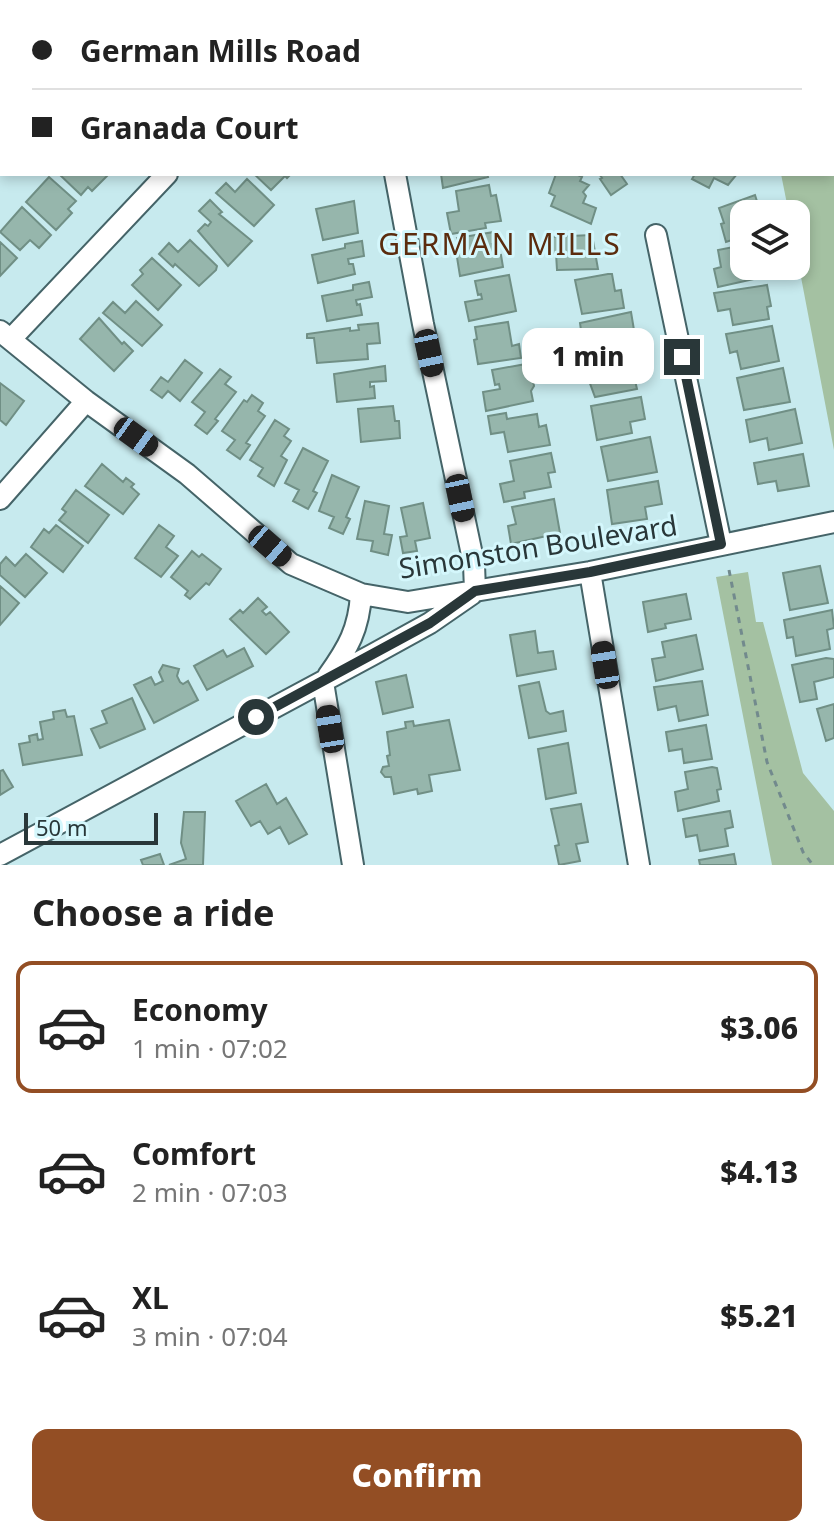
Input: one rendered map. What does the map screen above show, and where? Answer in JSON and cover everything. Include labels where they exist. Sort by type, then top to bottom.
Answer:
[{"type":"street","points":[[5,335],[165,176]]},
{"type":"street","points":[[0,855],[430,623],[475,591],[474,564],[395,176]]},
{"type":"street","points":[[656,235],[721,544]]},
{"type":"street","name":"Simonston Boulevard","points":[[5,335],[86,401],[187,474],[291,564],[361,594],[408,602],[590,572],[834,522]]},
{"type":"street","points":[[0,499],[86,401]]},
{"type":"street","points":[[590,572],[639,865]]},
{"type":"street","points":[[353,865],[323,682],[347,649],[360,618],[361,594]]},
{"type":"path","points":[[729,570],[767,762],[803,852],[813,865]]},
{"type":"green space","points":[[781,176],[834,176],[834,450],[802,280],[810,280],[810,200],[786,200]]},
{"type":"green space","points":[[748,572],[756,622],[763,622],[803,773],[834,811],[834,865],[772,865],[716,577]]},
{"type":"building","points":[[61,176],[107,176],[92,191],[88,187],[81,195]]},
{"type":"building","points":[[256,176],[285,176],[271,190]]},
{"type":"building","points":[[441,176],[488,177],[443,188]]},
{"type":"building","points":[[555,176],[582,177],[580,181],[589,185],[583,192],[586,196],[583,203],[596,208],[591,224],[551,206],[555,196],[549,193]]},
{"type":"building","points":[[600,176],[621,176],[627,184],[611,195]]},
{"type":"building","points":[[694,176],[735,176],[728,185],[714,178],[709,188],[692,179]]},
{"type":"building","points":[[49,177],[76,201],[68,209],[72,213],[56,230],[26,202]]},
{"type":"building","points":[[247,179],[274,205],[254,226],[216,193],[226,183],[235,192]]},
{"type":"building","points":[[489,185],[491,196],[496,195],[501,221],[485,223],[486,228],[451,234],[447,213],[459,211],[456,191]]},
{"type":"building","points":[[210,200],[222,212],[219,214],[252,241],[228,266],[198,231],[211,222],[199,211]]},
{"type":"building","points":[[354,201],[358,233],[323,240],[316,209]]},
{"type":"building","points":[[730,204],[730,241],[726,242],[721,224],[724,223],[719,208]]},
{"type":"building","points":[[22,207],[51,235],[39,248],[30,240],[20,250],[0,232]]},
{"type":"building","points":[[494,232],[494,256],[501,255],[503,267],[460,276],[457,238]]},
{"type":"building","points":[[592,235],[598,269],[557,270],[556,253],[548,254],[547,237]]},
{"type":"building","points":[[190,240],[217,266],[199,286],[159,254],[169,243],[178,252]]},
{"type":"building","points":[[362,241],[364,256],[348,259],[349,264],[353,264],[355,274],[318,283],[312,255]]},
{"type":"building","points":[[0,242],[17,258],[0,276]]},
{"type":"building","points":[[730,248],[730,280],[750,280],[718,287],[714,269],[721,267],[718,250]]},
{"type":"building","points":[[152,258],[181,285],[158,310],[132,285],[143,274],[140,270]]},
{"type":"building","points":[[612,274],[615,291],[621,290],[624,308],[582,314],[575,280]]},
{"type":"building","points":[[509,275],[516,311],[469,321],[465,302],[482,299],[475,281]]},
{"type":"building","points":[[369,282],[372,297],[356,300],[362,315],[327,321],[322,296],[353,290],[353,285]]},
{"type":"building","points":[[767,285],[771,306],[767,307],[769,319],[733,325],[730,309],[718,311],[714,293]]},
{"type":"building","points":[[136,301],[162,325],[142,346],[103,313],[113,302],[125,313]]},
{"type":"building","points":[[631,312],[634,330],[623,332],[626,349],[590,355],[588,344],[583,345],[580,323]]},
{"type":"building","points":[[99,318],[122,344],[124,342],[133,351],[114,371],[80,339]]},
{"type":"building","points":[[508,322],[512,346],[519,344],[521,358],[478,364],[475,327]]},
{"type":"building","points":[[378,323],[380,343],[367,344],[368,359],[317,363],[314,338],[307,338],[307,334],[350,328],[350,331],[359,330],[358,325]]},
{"type":"building","points":[[772,326],[779,361],[741,369],[737,351],[730,353],[726,334]]},
{"type":"building","points":[[635,353],[638,371],[633,372],[637,389],[595,397],[588,378],[595,373],[593,363]]},
{"type":"building","points":[[185,360],[202,373],[180,401],[168,391],[162,398],[151,390],[161,377],[168,382]]},
{"type":"building","points":[[526,364],[529,377],[533,380],[533,401],[486,411],[483,392],[500,389],[499,384],[495,385],[492,370]]},
{"type":"building","points":[[385,366],[386,381],[370,382],[370,387],[374,386],[375,398],[337,402],[334,374]]},
{"type":"building","points":[[783,368],[790,402],[744,410],[737,378]]},
{"type":"building","points":[[220,369],[231,377],[225,384],[236,392],[207,434],[195,425],[205,412],[192,402]]},
{"type":"building","points":[[0,383],[24,401],[6,425],[0,420]]},
{"type":"building","points":[[252,395],[263,403],[258,411],[265,416],[246,443],[250,445],[240,459],[227,450],[235,440],[222,431],[244,400],[247,402]]},
{"type":"building","points":[[641,397],[645,419],[630,422],[632,433],[597,440],[591,406]]},
{"type":"building","points":[[393,406],[395,421],[399,421],[400,438],[361,442],[358,409]]},
{"type":"building","points":[[795,409],[802,443],[769,450],[767,438],[750,442],[746,420]]},
{"type":"building","points":[[506,413],[507,419],[537,414],[539,427],[546,425],[550,445],[508,452],[504,432],[491,434],[488,416]]},
{"type":"building","points":[[275,420],[289,429],[284,436],[291,441],[281,456],[287,460],[274,486],[258,476],[263,468],[250,460]]},
{"type":"building","points":[[650,437],[657,472],[608,481],[601,447]]},
{"type":"building","points":[[303,448],[328,461],[308,509],[293,501],[299,490],[285,483]]},
{"type":"building","points":[[551,453],[555,472],[548,473],[551,487],[524,492],[525,498],[504,502],[500,484],[514,481],[510,461]]},
{"type":"building","points":[[803,454],[809,486],[778,491],[776,481],[758,484],[754,463]]},
{"type":"building","points":[[102,464],[123,482],[126,478],[134,484],[131,487],[139,494],[123,514],[85,486]]},
{"type":"building","points":[[332,475],[359,487],[346,517],[350,519],[343,534],[329,528],[334,517],[319,511]]},
{"type":"building","points":[[658,481],[662,504],[645,507],[647,519],[612,524],[607,490]]},
{"type":"building","points":[[76,490],[109,515],[88,543],[59,520],[66,512],[62,509]]},
{"type":"building","points":[[554,499],[560,533],[511,544],[508,526],[516,524],[512,507]]},
{"type":"building","points":[[365,501],[389,506],[384,534],[392,535],[388,555],[371,551],[373,541],[357,539]]},
{"type":"building","points":[[423,503],[430,538],[415,541],[417,551],[403,553],[400,537],[407,536],[401,508]]},
{"type":"building","points":[[56,525],[83,546],[63,572],[31,547],[44,529],[49,533]]},
{"type":"building","points":[[159,525],[174,536],[166,547],[178,556],[161,577],[135,558]]},
{"type":"building","points":[[192,551],[199,557],[202,554],[221,569],[209,585],[206,583],[190,599],[185,595],[188,591],[171,577]]},
{"type":"building","points":[[26,554],[47,573],[25,597],[0,575],[0,564],[6,557],[15,566]]},
{"type":"building","points":[[820,566],[828,603],[790,610],[783,573]]},
{"type":"building","points":[[0,586],[19,603],[0,625]]},
{"type":"building","points":[[686,594],[691,619],[665,624],[666,628],[648,632],[643,602]]},
{"type":"building","points":[[258,598],[267,607],[262,611],[266,615],[270,612],[289,632],[266,654],[230,619],[240,610],[243,613]]},
{"type":"building","points":[[832,610],[834,628],[827,630],[830,649],[796,656],[793,637],[787,638],[784,620]]},
{"type":"building","points":[[535,631],[538,653],[553,651],[556,669],[517,676],[510,635]]},
{"type":"building","points":[[696,635],[703,669],[656,681],[652,659],[665,657],[662,642]]},
{"type":"building","points":[[244,648],[253,666],[207,690],[194,666],[223,650],[227,657]]},
{"type":"building","points":[[834,659],[834,677],[814,682],[817,699],[800,702],[792,665]]},
{"type":"building","points":[[163,665],[179,669],[177,676],[180,682],[188,681],[198,700],[154,723],[134,685],[151,677],[155,685],[163,681],[159,672]]},
{"type":"building","points":[[406,675],[413,707],[383,714],[376,682]]},
{"type":"building","points":[[702,681],[708,715],[679,721],[676,706],[658,710],[654,687]]},
{"type":"building","points":[[539,682],[546,711],[550,714],[563,711],[566,731],[529,738],[519,686]]},
{"type":"building","points":[[132,698],[145,729],[100,748],[91,729],[107,723],[102,711]]},
{"type":"building","points":[[834,704],[834,738],[826,741],[817,709]]},
{"type":"building","points":[[65,710],[67,717],[74,716],[82,755],[23,765],[19,744],[30,742],[29,736],[37,734],[38,740],[43,739],[40,722],[54,719],[53,712]]},
{"type":"building","points":[[449,720],[460,770],[429,775],[432,791],[418,794],[417,789],[394,794],[391,777],[385,777],[381,772],[383,767],[389,766],[387,732],[406,728],[405,722],[413,721],[414,726]]},
{"type":"building","points":[[706,725],[712,759],[684,763],[682,749],[669,751],[666,732]]},
{"type":"building","points":[[568,743],[576,793],[546,799],[538,749]]},
{"type":"building","points":[[717,768],[721,789],[717,790],[719,801],[678,811],[675,792],[688,789],[685,772]]},
{"type":"building","points":[[3,770],[13,787],[0,795],[0,771]]},
{"type":"building","points":[[266,784],[277,804],[286,798],[307,834],[289,844],[280,827],[268,834],[260,821],[251,826],[236,801]]},
{"type":"building","points":[[581,804],[588,842],[576,844],[580,861],[559,865],[555,846],[559,845],[551,809]]},
{"type":"building","points":[[730,811],[733,827],[725,829],[728,846],[700,851],[697,835],[686,837],[683,819]]},
{"type":"building","points":[[184,812],[205,812],[203,865],[169,865],[186,859],[181,843]]},
{"type":"building","points":[[160,854],[164,865],[143,865],[141,860]]},
{"type":"building","points":[[734,854],[736,865],[700,865],[699,860]]},
{"type":"district","name":"GERMAN MILLS","points":[[500,245]]},
{"type":"route","points":[[256,717],[430,623],[475,591],[590,572],[721,544],[682,357]]}]
